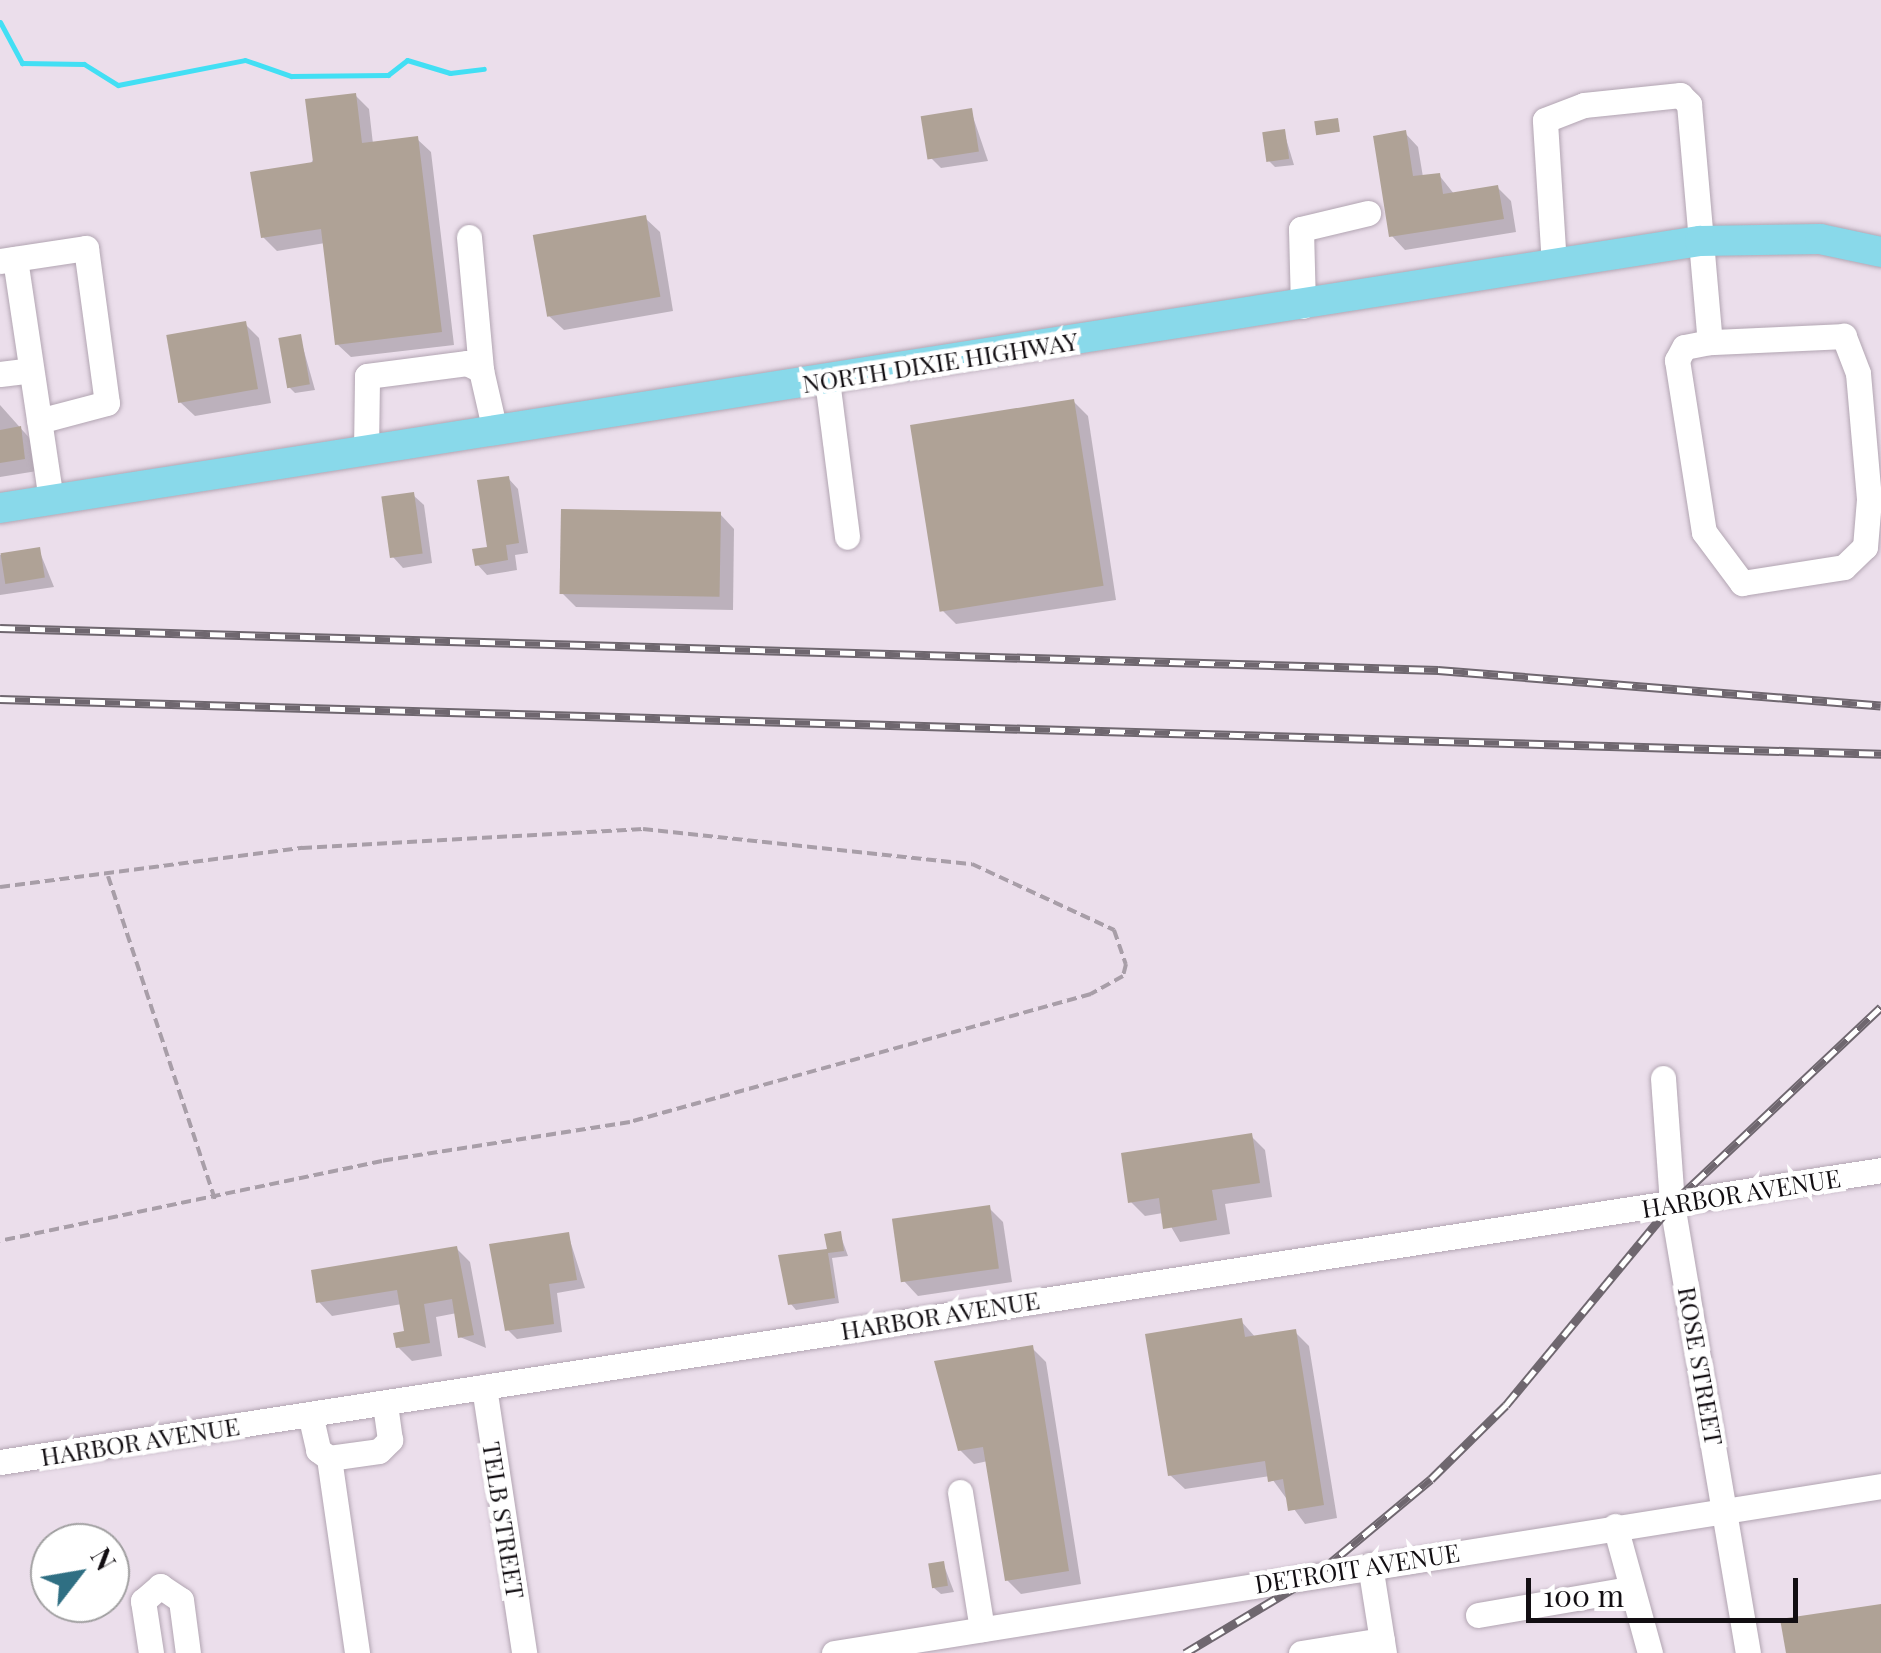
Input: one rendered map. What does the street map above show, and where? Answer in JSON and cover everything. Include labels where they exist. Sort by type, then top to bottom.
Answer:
[{"type":"main road","name":"NORTH DIXIE HIGHWAY","points":[[0,508],[1700,241],[1820,239],[1881,252]]},
{"type":"street","points":[[1554,265],[1540,132],[1545,120],[1584,105],[1680,95],[1689,104],[1710,342]]},
{"type":"street","points":[[1303,306],[1301,230],[1368,213]]},
{"type":"street","points":[[468,236],[481,370],[495,431]]},
{"type":"street","points":[[39,421],[106,404],[86,248],[7,260],[31,370],[51,500]]},
{"type":"street","points":[[1844,336],[1858,373],[1869,499],[1865,548],[1844,567],[1742,584],[1723,566],[1704,532],[1676,360],[1684,347],[1710,342],[1844,336]]},
{"type":"street","points":[[366,451],[367,376],[467,364],[481,370]]},
{"type":"street","points":[[0,374],[31,370]]},
{"type":"street","points":[[827,380],[847,537]]},
{"type":"street","name":"ROSE STREET","points":[[1662,1078],[1672,1204],[1727,1508],[1744,1652]]},
{"type":"street","name":"HARBOR AVENUE","points":[[0,1462],[1881,1170]]},
{"type":"street","name":"TELB STREET","points":[[484,1387],[524,1653]]},
{"type":"street","points":[[310,1414],[318,1450],[329,1458],[379,1451],[390,1440],[385,1402]]},
{"type":"street","points":[[329,1458],[357,1653]]},
{"type":"street","name":"DETROIT AVENUE","points":[[834,1653],[1881,1486]]},
{"type":"street","points":[[960,1492],[982,1629]]},
{"type":"street","points":[[1616,1526],[1628,1588],[1650,1653]]},
{"type":"street","points":[[1302,1653],[1383,1646],[1370,1566]]},
{"type":"street","points":[[151,1653],[143,1601],[160,1586],[181,1600],[188,1653]]},
{"type":"street","points":[[1478,1615],[1628,1588]]},
{"type":"path","points":[[0,886],[108,876],[302,848],[643,829],[972,864],[1088,914],[1124,947],[1123,976],[1111,986],[850,1064],[630,1122],[382,1161],[216,1202],[0,1241]]},
{"type":"path","points":[[108,876],[216,1202]]},
{"type":"building","points":[[356,93],[362,143],[418,136],[442,332],[335,345],[321,229],[261,238],[250,172],[313,162],[305,99]]},
{"type":"building","points":[[972,108],[979,151],[928,160],[921,116]]},
{"type":"building","points":[[1338,118],[1340,132],[1316,135],[1314,121]]},
{"type":"building","points":[[1285,129],[1289,159],[1266,162],[1262,132]]},
{"type":"building","points":[[1406,130],[1413,176],[1440,173],[1443,194],[1498,185],[1504,219],[1389,237],[1373,136]]},
{"type":"building","points":[[646,215],[660,297],[547,317],[533,235]]},
{"type":"building","points":[[246,321],[258,389],[178,403],[166,335]]},
{"type":"building","points":[[301,334],[310,384],[287,388],[278,338]]},
{"type":"building","points":[[1074,399],[1104,586],[940,612],[910,425]]},
{"type":"building","points":[[21,426],[25,459],[0,463],[0,430]]},
{"type":"building","points":[[509,476],[519,543],[506,545],[508,560],[475,566],[472,549],[487,547],[477,480]]},
{"type":"building","points":[[414,492],[423,553],[390,558],[381,497]]},
{"type":"building","points":[[561,509],[721,512],[719,597],[560,594]]},
{"type":"building","points":[[40,547],[45,578],[5,584],[0,553]]},
{"type":"building","points":[[1252,1133],[1260,1183],[1212,1190],[1217,1220],[1163,1229],[1159,1198],[1128,1203],[1121,1153]]},
{"type":"building","points":[[990,1205],[999,1268],[901,1282],[892,1219]]},
{"type":"building","points":[[841,1231],[844,1251],[828,1253],[835,1298],[788,1305],[778,1255],[827,1249],[824,1234]]},
{"type":"building","points":[[569,1232],[577,1280],[549,1284],[554,1324],[505,1331],[489,1244]]},
{"type":"building","points":[[457,1246],[474,1335],[458,1338],[452,1299],[424,1304],[430,1343],[396,1348],[393,1333],[404,1331],[397,1290],[316,1303],[311,1270]]},
{"type":"building","points":[[1242,1318],[1245,1337],[1296,1329],[1324,1505],[1288,1511],[1283,1479],[1268,1482],[1265,1461],[1168,1476],[1145,1334]]},
{"type":"building","points":[[1033,1345],[1069,1571],[1005,1581],[983,1447],[958,1451],[934,1361]]},
{"type":"building","points":[[944,1561],[948,1586],[932,1588],[928,1564]]},
{"type":"building","points":[[1881,1604],[1881,1653],[1786,1653],[1780,1619]]},
{"type":"waterway","points":[[0,22],[22,63],[84,64],[118,85],[245,60],[291,76],[388,75],[407,60],[450,73],[484,69]]},
{"type":"railway","points":[[0,628],[1438,670],[1881,706]]},
{"type":"railway","points":[[0,699],[1881,754]]},
{"type":"railway","points":[[1185,1653],[1317,1574],[1431,1479],[1506,1405],[1672,1204],[1881,1007]]}]
